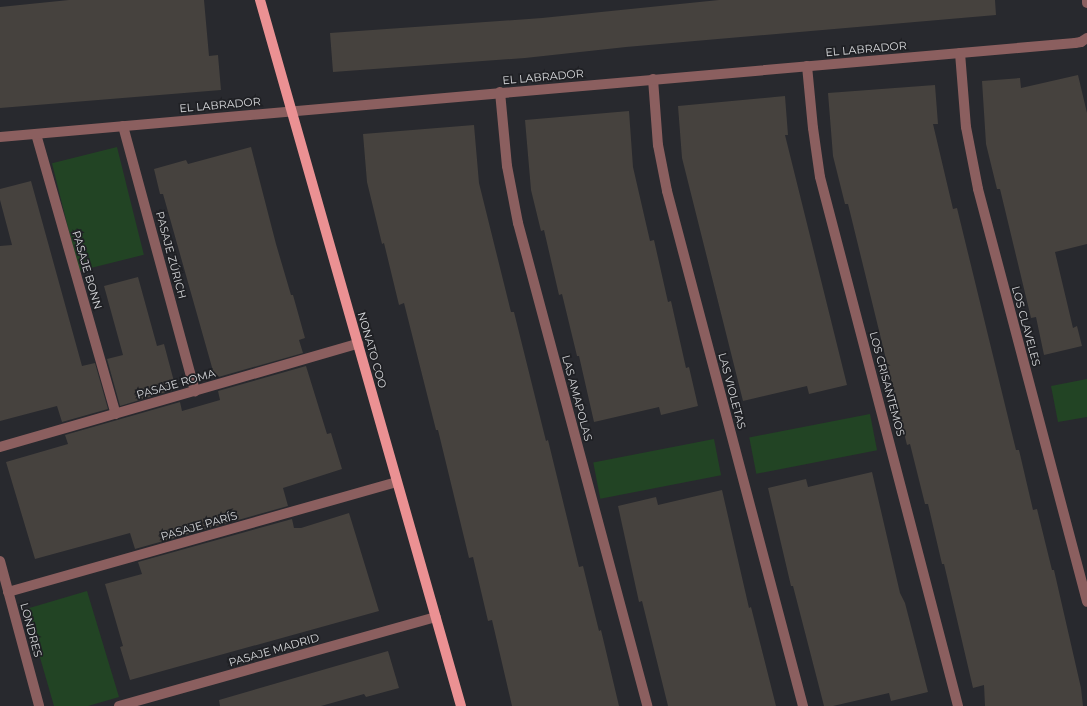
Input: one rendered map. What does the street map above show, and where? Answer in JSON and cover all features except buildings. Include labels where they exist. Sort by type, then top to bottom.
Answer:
[{"type":"main road","name":"NONATO COO","points":[[260,0],[461,706]]},
{"type":"street","name":"EL LABRADOR","points":[[0,137],[291,110],[1075,43],[1087,38]]},
{"type":"street","name":"LOS CLAVELES","points":[[960,53],[966,127],[978,189],[1087,602]]},
{"type":"street","name":"LOS CRISANTEMOS","points":[[807,66],[812,128],[820,177],[958,706]]},
{"type":"street","name":"LAS VIOLETAS","points":[[653,79],[658,144],[667,191],[804,706]]},
{"type":"street","name":"LAS AMAPOLAS","points":[[500,92],[507,166],[518,223],[647,706]]},
{"type":"street","name":"PASAJE ZÚRICH","points":[[123,126],[195,391]]},
{"type":"street","name":"PASAJE BONN","points":[[36,134],[116,414]]},
{"type":"street","name":"PASAJE ROMA","points":[[0,448],[358,344]]},
{"type":"street","name":"PASAJE PARÍS","points":[[8,592],[397,482]]},
{"type":"street","name":"LONDRES","points":[[0,561],[39,706]]},
{"type":"street","name":"PASAJE MADRID","points":[[119,706],[436,617]]},
{"type":"green space","points":[[117,147],[144,255],[79,271],[52,163]]},
{"type":"green space","points":[[1087,379],[1087,417],[1058,422],[1051,386]]},
{"type":"green space","points":[[870,414],[877,450],[756,474],[749,437]]},
{"type":"green space","points":[[714,439],[721,475],[600,499],[593,462]]},
{"type":"green space","points":[[87,591],[119,697],[88,706],[54,706],[26,609]]}]
